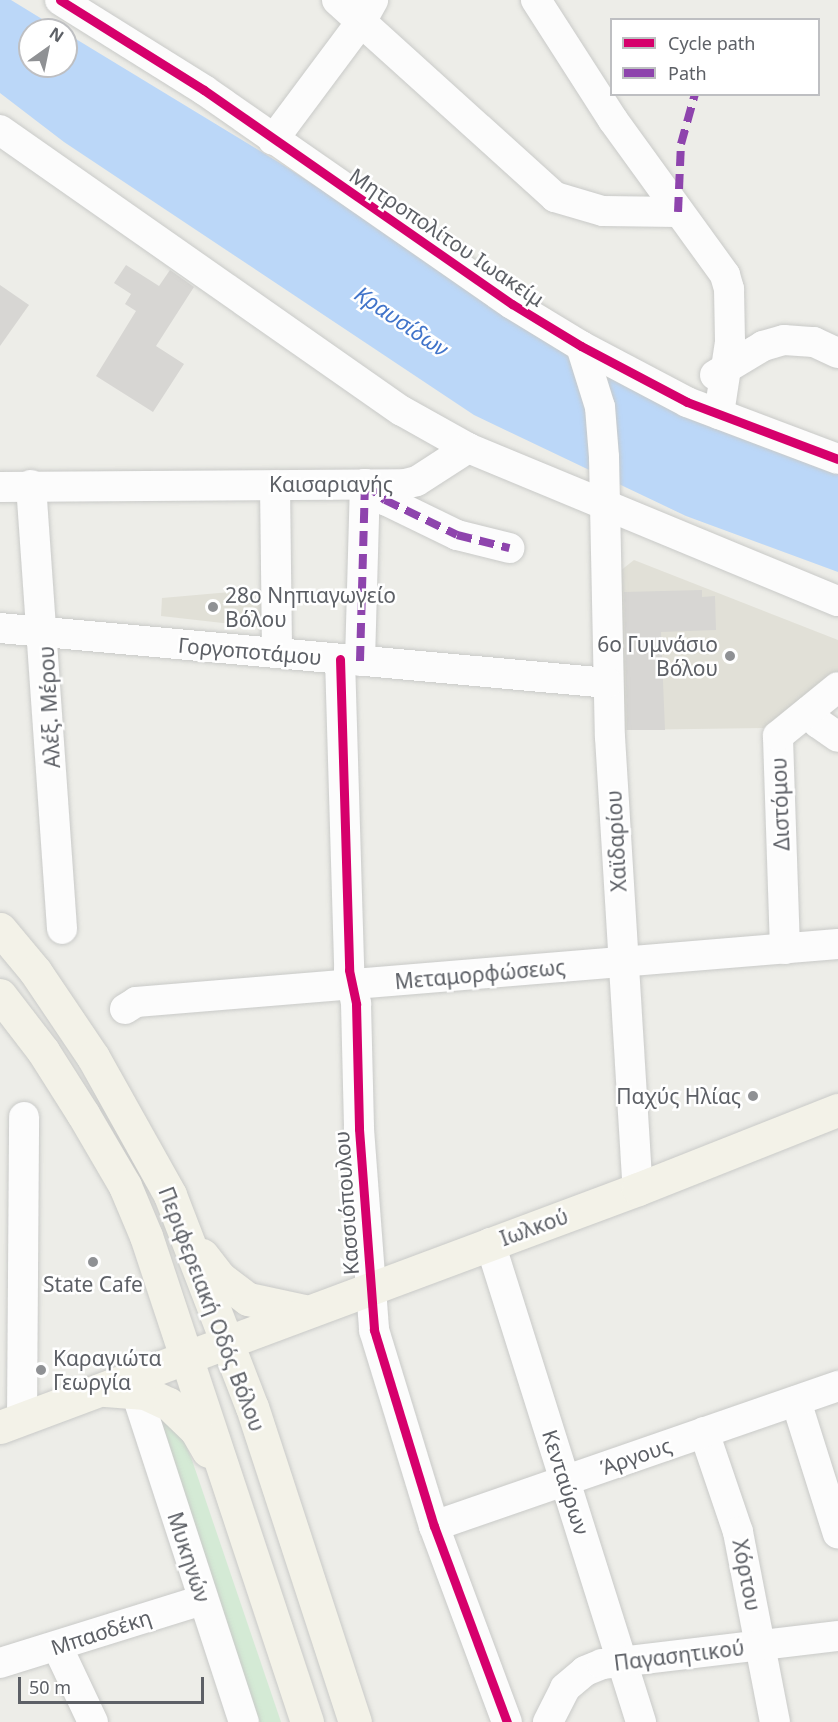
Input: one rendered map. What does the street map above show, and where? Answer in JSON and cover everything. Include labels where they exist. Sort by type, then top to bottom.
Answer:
[{"type":"main road","name":"Περιφερειακή Οδός Βόλου","points":[[0,929],[35,971],[93,1057],[135,1128],[189,1242],[227,1340],[355,1722]]},
{"type":"main road","name":"Περιφερειακή Οδός Βόλου","points":[[0,995],[43,1051],[125,1186],[187,1356],[307,1722]]},
{"type":"main road","name":"Ιωλκού","points":[[11,1423],[304,1311],[638,1189],[838,1110]]},
{"type":"main road","points":[[189,1242],[220,1278],[248,1299],[304,1311]]},
{"type":"main road","points":[[97,1390],[136,1392],[169,1404],[195,1430],[239,1516]]},
{"type":"street","name":"Μητροπολίτου Ιωακείμ","points":[[60,0],[103,12],[273,140],[584,351],[687,402],[838,459]]},
{"type":"street","points":[[337,0],[367,11],[555,197],[603,211],[678,212]]},
{"type":"street","points":[[536,0],[678,212],[717,260],[729,290],[726,369],[719,414]]},
{"type":"street","points":[[273,140],[367,11]]},
{"type":"street","points":[[0,130],[402,411],[468,448],[604,500],[838,601]]},
{"type":"street","points":[[687,402],[711,377],[763,346],[784,340],[814,342],[838,353]]},
{"type":"street","name":"Χαϊδαρίου","points":[[584,351],[600,407],[608,683],[638,1189]]},
{"type":"street","name":"Καισαριανής","points":[[0,487],[365,484],[417,481],[468,448]]},
{"type":"street","points":[[365,484],[385,500],[458,535],[509,548]]},
{"type":"street","name":"Κασσιόπουλου","points":[[365,484],[350,660],[352,984],[370,1287],[378,1352],[434,1526],[507,1722]]},
{"type":"street","name":"Αλέξ. Μέρου","points":[[31,485],[44,632],[62,929]]},
{"type":"street","points":[[275,485],[277,653]]},
{"type":"street","name":"Γοργοποτάμου","points":[[0,628],[608,683]]},
{"type":"street","name":"Διστόμου","points":[[785,949],[778,736],[838,687]]},
{"type":"street","points":[[809,711],[818,723],[838,737]]},
{"type":"street","name":"Μεταμορφώσεως","points":[[125,1009],[136,1002],[838,944]]},
{"type":"street","points":[[11,1423],[24,1117]]},
{"type":"street","name":"Κενταύρων","points":[[490,1243],[641,1722]]},
{"type":"street","name":"Άργους","points":[[434,1526],[838,1386]]},
{"type":"street","name":"Μυκηνών","points":[[136,1392],[202,1600],[244,1722]]},
{"type":"street","points":[[796,1401],[838,1534]]},
{"type":"street","name":"Χόρτου","points":[[704,1432],[733,1510],[775,1722]]},
{"type":"street","name":"Μπασδέκη","points":[[0,1663],[202,1600]]},
{"type":"street","name":"Παγασητικού","points":[[548,1722],[557,1700],[574,1680],[595,1666],[621,1659],[838,1636]]},
{"type":"street","points":[[57,1646],[93,1722]]},
{"type":"shaded area","name":"6ο Γυμνάσιο Βόλου","points":[[634,560],[838,640],[838,672],[767,728],[625,730],[620,571]]},
{"type":"shaded area","name":"28ο Νηπιαγωγείο Βόλου","points":[[264,589],[266,628],[161,616],[162,598]]},
{"type":"green space","points":[[165,1419],[185,1443],[192,1460],[281,1722],[256,1722],[158,1421]]},
{"type":"water","name":"Κραυσίδων","points":[[0,0],[11,0],[40,18],[18,18],[18,78],[78,78],[78,40],[283,165],[580,356],[838,465],[838,572],[686,516],[474,415],[64,142],[0,93]]},
{"type":"building","points":[[126,265],[159,286],[170,270],[194,287],[156,346],[184,364],[153,412],[96,376],[136,311],[125,304],[131,294],[114,283]]},
{"type":"building","points":[[0,285],[29,305],[0,346]]},
{"type":"building","points":[[702,590],[702,597],[715,596],[716,630],[661,632],[665,730],[627,730],[624,592]]},
{"type":"marked path","points":[[678,212],[681,144],[694,96]]},
{"type":"marked path","points":[[365,484],[385,500],[457,535],[509,548]]},
{"type":"marked path","points":[[360,661],[365,484]]},
{"type":"cycle path","points":[[60,0],[204,90],[512,304],[581,346],[687,402],[838,459]]},
{"type":"cycle path","points":[[340,659],[349,970],[356,1004],[359,1129],[374,1330],[434,1526],[507,1722]]},
{"type":"place","name":"28ο Νηπιαγωγείο Βόλου","points":[[213,607]]},
{"type":"place","name":"6ο Γυμνάσιο Βόλου","points":[[730,656]]},
{"type":"place","name":"Παχύς Ηλίας","points":[[753,1096]]},
{"type":"place","name":"State Cafe","points":[[93,1262]]},
{"type":"place","name":"Καραγιώτα Γεωργία","points":[[41,1370]]}]
